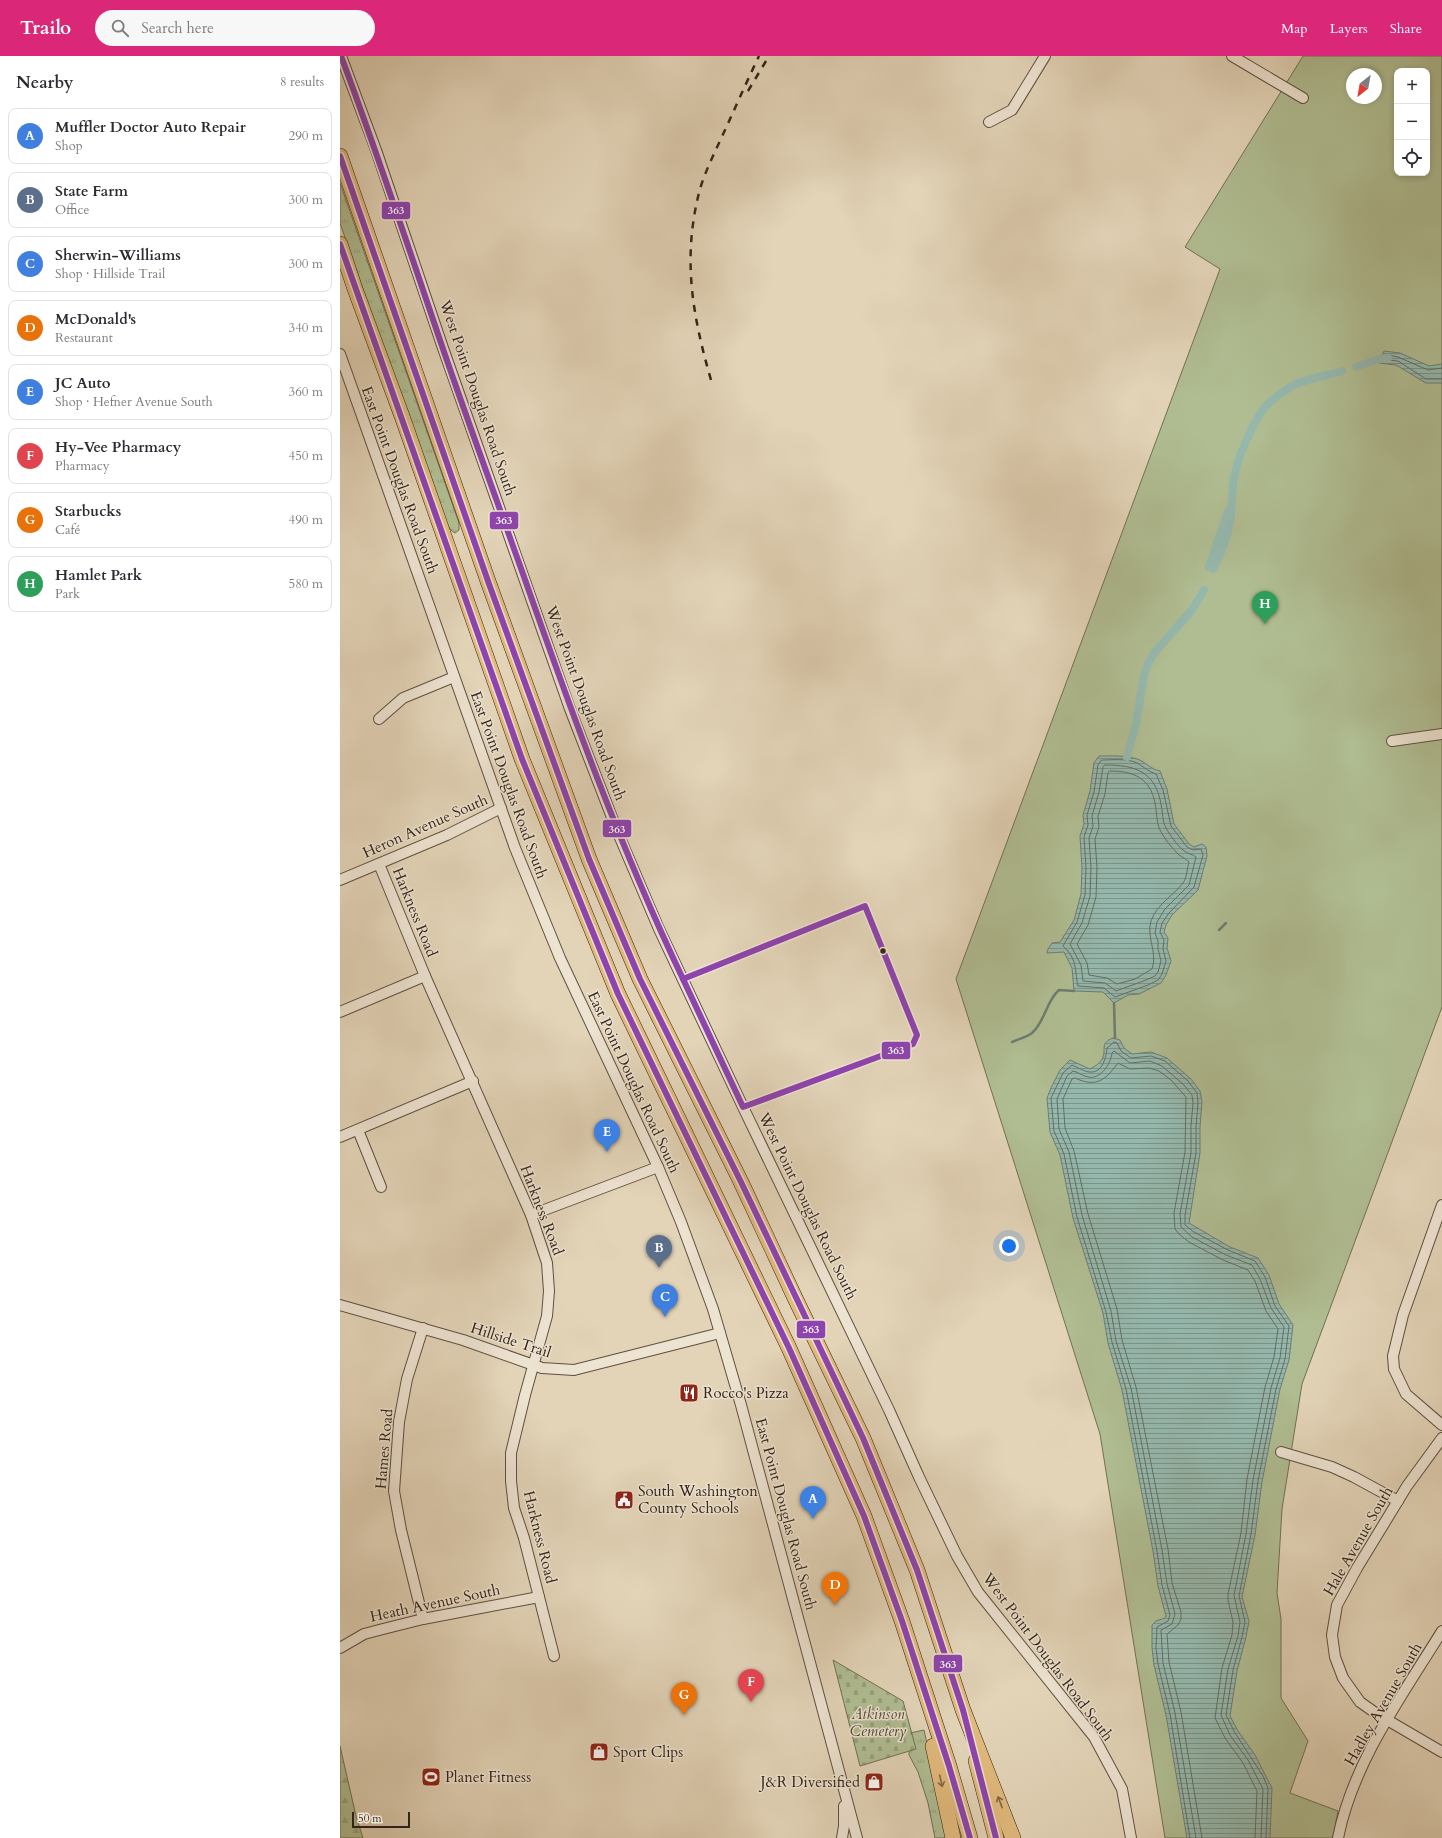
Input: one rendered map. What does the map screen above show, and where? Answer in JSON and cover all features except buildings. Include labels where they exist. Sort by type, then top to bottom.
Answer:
[{"type":"highway","points":[[340,156],[489,584],[589,859],[640,979],[737,1175],[863,1438],[917,1570],[963,1710],[1014,1838]]},
{"type":"highway","points":[[340,244],[522,759],[618,994],[789,1348],[830,1436],[864,1516],[902,1621],[949,1766],[970,1838]]},
{"type":"highway","points":[[902,1621],[934,1749],[953,1838]]},
{"type":"highway","points":[[963,1710],[996,1838]]},
{"type":"street","name":"West Point Douglas Road South","points":[[341,56],[376,150],[443,348],[570,709],[618,833],[659,929],[743,1107],[883,1396],[957,1556],[978,1592],[1094,1737],[1122,1789],[1131,1838]]},
{"type":"street","points":[[989,122],[1012,110],[1045,56]]},
{"type":"street","points":[[1232,56],[1303,98]]},
{"type":"street","name":"East Point Douglas Road South","points":[[340,354],[515,848],[560,958],[658,1167],[681,1222],[720,1333],[745,1420],[791,1596],[804,1636],[857,1838]]},
{"type":"street","points":[[379,719],[403,698],[454,677]]},
{"type":"street","points":[[1392,741],[1442,734]]},
{"type":"street","name":"Heron Avenue South","points":[[340,880],[447,835],[501,808]]},
{"type":"street","name":"Harkness Road","points":[[379,864],[425,976],[473,1081],[531,1215],[548,1263],[548,1316],[524,1395],[511,1453],[511,1481],[514,1508],[524,1538],[554,1656]]},
{"type":"street","points":[[340,1012],[425,976]]},
{"type":"street","points":[[340,1137],[473,1081]]},
{"type":"street","points":[[358,1130],[381,1187]]},
{"type":"street","points":[[531,1215],[658,1167]]},
{"type":"street","points":[[1442,1205],[1403,1315],[1393,1356],[1394,1369],[1406,1394],[1442,1425]]},
{"type":"street","name":"Hillside Trail","points":[[340,1305],[423,1328],[542,1368],[574,1370],[720,1333]]},
{"type":"street","name":"Hames Road","points":[[423,1328],[408,1379],[399,1422],[394,1491],[400,1530],[423,1619]]},
{"type":"street","name":"Hale Avenue South","points":[[1442,1438],[1398,1501],[1357,1568],[1337,1606],[1332,1635],[1335,1657],[1343,1678],[1354,1695],[1377,1714],[1442,1752]]},
{"type":"street","points":[[1281,1452],[1332,1466],[1398,1501]]},
{"type":"street","name":"Heath Avenue South","points":[[340,1648],[364,1634],[423,1619],[539,1597]]},
{"type":"street","name":"Hadley Avenue South","points":[[1338,1838],[1348,1802],[1360,1771],[1387,1720],[1442,1631]]},
{"type":"street","points":[[842,1838],[844,1822],[844,1788]]},
{"type":"green space","points":[[1303,56],[1442,56],[1442,1007],[1302,1384],[1282,1509],[1277,1593],[1281,1619],[1281,1698],[1308,1741],[1290,1793],[1338,1811],[1333,1838],[1165,1838],[1100,1434],[956,979],[1220,269],[1185,247]]},
{"type":"green space","points":[[340,183],[459,523],[459,530],[455,533],[443,520],[340,223]]},
{"type":"green space","name":"Atkinson Cemetery","points":[[833,1660],[903,1701],[916,1749],[860,1766]]},
{"type":"green space","points":[[924,1730],[948,1838],[935,1838],[928,1803],[918,1772],[909,1755],[910,1733]]},
{"type":"green space","points":[[340,1746],[356,1816],[363,1838],[340,1838]]},
{"type":"water","points":[[1384,351],[1400,353],[1429,366],[1442,364],[1442,383],[1426,383],[1396,365],[1379,363]]},
{"type":"water","points":[[1099,756],[1128,757],[1140,760],[1153,769],[1160,771],[1167,789],[1174,824],[1189,844],[1194,847],[1202,844],[1206,847],[1207,856],[1198,890],[1172,915],[1166,925],[1164,932],[1168,938],[1167,948],[1171,961],[1166,975],[1161,983],[1139,994],[1128,995],[1114,1003],[1103,992],[1074,991],[1072,968],[1064,952],[1047,953],[1052,943],[1060,942],[1074,920],[1081,894],[1082,868],[1080,836],[1084,824],[1083,815],[1090,791],[1094,763]]},
{"type":"water","points":[[1113,1038],[1120,1040],[1124,1048],[1132,1054],[1151,1052],[1167,1058],[1191,1079],[1200,1091],[1202,1102],[1200,1153],[1189,1223],[1230,1247],[1258,1258],[1269,1275],[1279,1304],[1293,1325],[1289,1360],[1280,1389],[1262,1482],[1255,1535],[1242,1597],[1249,1621],[1237,1671],[1230,1716],[1238,1731],[1255,1755],[1272,1788],[1270,1838],[1187,1838],[1166,1715],[1154,1665],[1152,1648],[1152,1625],[1156,1621],[1165,1618],[1166,1616],[1158,1586],[1153,1551],[1122,1390],[1108,1343],[1103,1313],[1073,1218],[1060,1155],[1050,1132],[1047,1098],[1060,1070],[1070,1060],[1090,1069],[1094,1067],[1102,1059],[1106,1042]]},
{"type":"waterway","points":[[1356,367],[1379,359],[1388,358]]},
{"type":"waterway","points":[[1213,569],[1219,558],[1229,529],[1233,484],[1238,461],[1246,440],[1261,412],[1272,400],[1292,386],[1310,379],[1342,371]]},
{"type":"waterway","points":[[1209,567],[1228,511]]},
{"type":"waterway","points":[[1127,757],[1136,724],[1144,675],[1148,664],[1155,652],[1192,610],[1204,590]]},
{"type":"waterway","points":[[1219,930],[1226,923]]},
{"type":"waterway","points":[[1012,1042],[1032,1033],[1040,1023],[1051,1000],[1059,990],[1074,991]]},
{"type":"waterway","points":[[1114,1003],[1115,1038]]},
{"type":"railway","points":[[711,380],[704,356],[694,308],[691,238],[700,189],[705,174],[759,56]]},
{"type":"railway","points":[[748,91],[769,56]]},
{"type":"transit line","name":"363","points":[[341,56],[559,677],[617,829],[683,979]]},
{"type":"transit line","name":"363","points":[[340,156],[489,584],[589,859],[640,979],[741,1182],[863,1438],[917,1570],[963,1710],[996,1838]]},
{"type":"transit line","name":"363","points":[[340,244],[522,759],[618,994],[789,1348],[864,1516],[902,1621],[949,1766],[970,1838]]},
{"type":"transit line","name":"363","points":[[865,906],[917,1035],[913,1044],[743,1107],[683,979],[865,906]]},
{"type":"place","name":"Hamlet Park","points":[[1265,624]]},
{"type":"place","name":"JC Auto","points":[[607,1152]]},
{"type":"place","name":"State Farm","points":[[659,1268]]},
{"type":"place","name":"Sherwin-Williams","points":[[665,1317]]},
{"type":"place","name":"Rocco's Pizza","points":[[689,1393]]},
{"type":"place","name":"South Washington County Schools","points":[[624,1500]]},
{"type":"place","name":"Muffler Doctor Auto Repair","points":[[813,1519]]},
{"type":"place","name":"McDonald's","points":[[835,1605]]},
{"type":"place","name":"Hy-Vee Pharmacy","points":[[751,1702]]},
{"type":"place","name":"Starbucks","points":[[684,1715]]},
{"type":"place","name":"Sport Clips","points":[[599,1752]]},
{"type":"place","name":"Planet Fitness","points":[[431,1777]]},
{"type":"place","name":"J&R Diversified","points":[[874,1782]]}]
